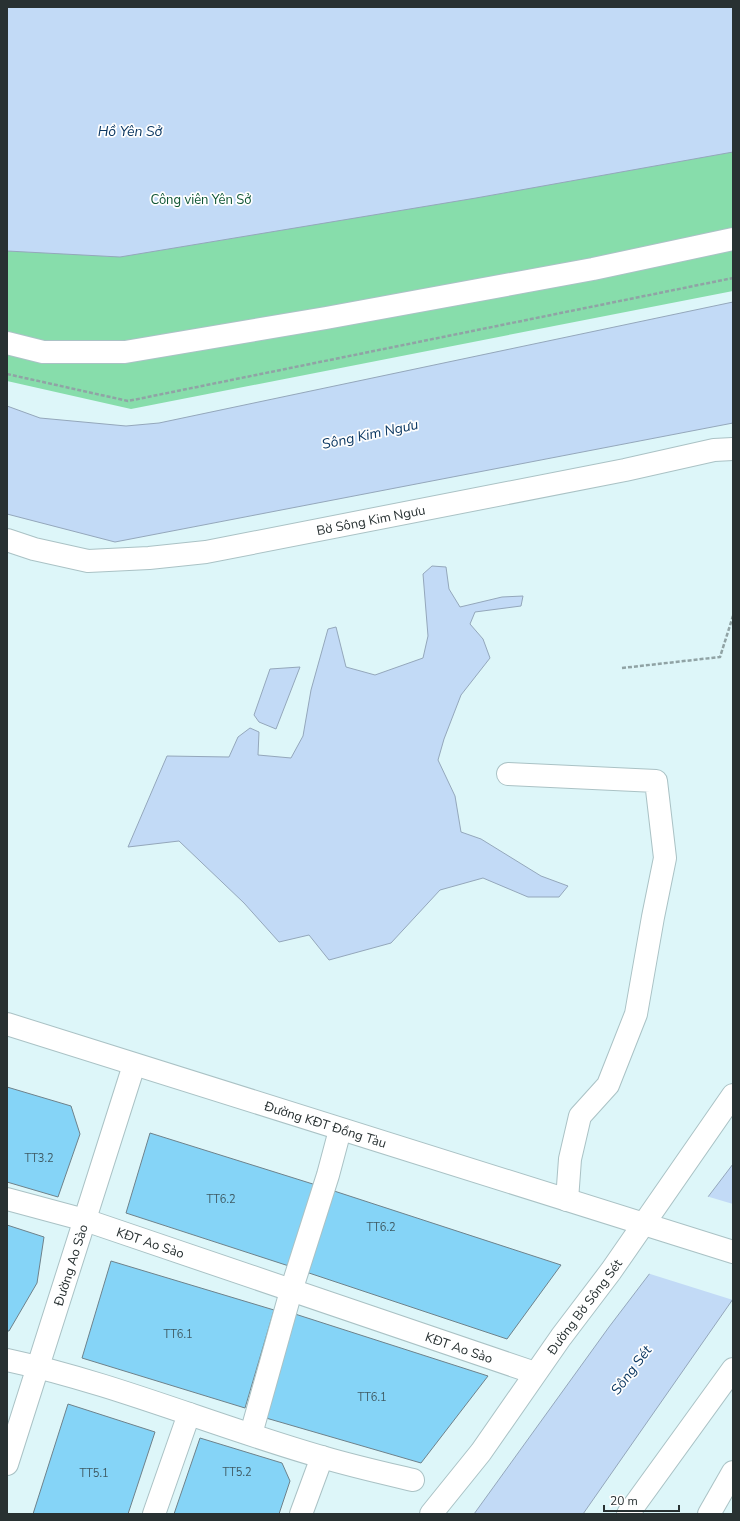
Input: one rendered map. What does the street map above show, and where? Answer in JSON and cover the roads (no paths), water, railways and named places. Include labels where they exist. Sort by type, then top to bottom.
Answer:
[{"type":"street","points":[[7,343],[43,352],[125,352],[326,318],[570,274],[733,239]]},
{"type":"street","name":"Bờ Sông Kim Ngưu","points":[[7,540],[34,549],[88,561],[149,558],[206,552],[625,470],[714,450],[733,449]]},
{"type":"street","points":[[508,774],[656,781],[665,858],[636,1014],[608,1085],[580,1116],[570,1159],[567,1200]]},
{"type":"street","name":"Đường KĐT Đồng Tàu","points":[[7,1024],[340,1130],[733,1252]]},
{"type":"street","name":"Đường Ao Sào","points":[[7,1464],[134,1065]]},
{"type":"street","name":"Đường Bờ Sông Sét","points":[[431,1514],[481,1452],[561,1337],[611,1271],[652,1226],[733,1096]]},
{"type":"street","points":[[251,1434],[340,1130]]},
{"type":"street","name":"KĐT Ao Sào","points":[[7,1199],[85,1220],[292,1292],[451,1343],[536,1373]]},
{"type":"street","points":[[7,1360],[38,1367],[189,1414],[322,1458],[413,1480]]},
{"type":"street","points":[[628,1514],[733,1369]]},
{"type":"street","points":[[154,1514],[189,1414]]},
{"type":"street","points":[[301,1514],[322,1458]]},
{"type":"street","points":[[709,1514],[733,1472]]},
{"type":"water","name":"Hồ Yên Sở","points":[[7,7],[733,7],[733,152],[476,198],[120,257],[7,251]]},
{"type":"water","name":"Sông Kim Ngưu","points":[[733,302],[733,423],[115,542],[7,514],[7,406],[40,418],[126,426],[159,423]]},
{"type":"water","points":[[432,566],[446,567],[449,589],[460,607],[502,597],[523,596],[521,606],[475,612],[470,624],[483,639],[490,658],[461,695],[444,739],[438,760],[455,796],[461,832],[481,839],[541,876],[568,886],[559,897],[528,897],[483,878],[440,890],[391,943],[329,960],[309,935],[279,942],[244,903],[179,841],[128,847],[167,756],[229,757],[238,737],[250,728],[259,732],[258,755],[291,758],[303,736],[311,690],[328,629],[336,627],[346,667],[375,675],[423,658],[428,636],[423,574]]},
{"type":"water","points":[[300,667],[276,729],[259,722],[254,715],[270,669]]},
{"type":"water","name":"Sông Sét","points":[[733,1164],[733,1299],[583,1514],[474,1514],[609,1327]]},
{"type":"park label","name":"Công viên Yên Sở","points":[[201,199]]}]
